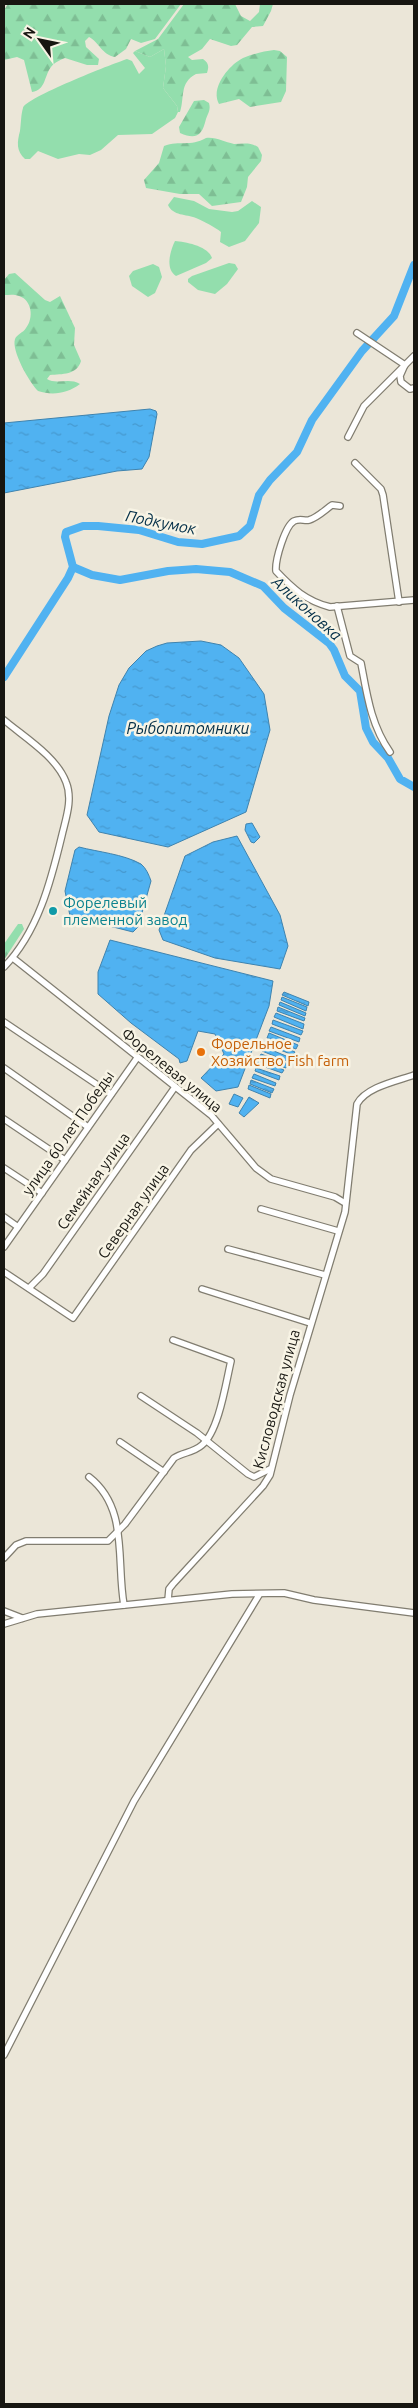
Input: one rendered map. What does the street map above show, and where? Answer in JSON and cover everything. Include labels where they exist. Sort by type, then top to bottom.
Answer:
[{"type":"street","points":[[357,333],[405,365]]},
{"type":"street","points":[[348,437],[364,406],[414,356]]},
{"type":"street","points":[[405,365],[400,376],[401,382],[410,389],[414,388]]},
{"type":"street","points":[[355,463],[381,489],[383,495],[399,602]]},
{"type":"street","points":[[340,506],[332,504],[314,518],[309,520],[298,519],[291,522],[275,563],[276,570],[298,594],[319,604],[338,606],[414,600]]},
{"type":"street","points":[[338,606],[350,656],[360,663],[368,706],[375,728],[390,752]]},
{"type":"street","points":[[4,720],[53,762],[66,782],[69,794],[64,825],[46,892],[36,918],[13,958],[4,967]]},
{"type":"street","name":"Форелевая улица","points":[[13,958],[211,1115],[256,1168],[271,1178],[335,1197],[345,1203]]},
{"type":"street","points":[[4,1022],[111,1094]]},
{"type":"street","name":"улица 60 лет Победы","points":[[4,1247],[137,1058]]},
{"type":"street","points":[[4,1068],[88,1127]]},
{"type":"street","name":"Кисловодская улица","points":[[168,1600],[169,1589],[172,1584],[267,1480],[310,1323],[345,1212],[350,1180],[355,1112],[360,1098],[414,1075]]},
{"type":"street","name":"Семейная улица","points":[[29,1288],[43,1274],[175,1087]]},
{"type":"street","points":[[4,1119],[65,1160]]},
{"type":"street","name":"Северная улица","points":[[29,1288],[73,1318],[191,1150],[218,1124]]},
{"type":"street","points":[[4,1168],[42,1193]]},
{"type":"street","points":[[261,1209],[338,1231]]},
{"type":"street","points":[[4,1217],[18,1227]]},
{"type":"street","points":[[228,1249],[325,1275]]},
{"type":"street","points":[[4,1272],[29,1288]]},
{"type":"street","points":[[202,1289],[310,1323]]},
{"type":"street","points":[[4,1558],[16,1544],[26,1541],[108,1541],[118,1532],[174,1458],[179,1454],[194,1451],[206,1441],[221,1408],[231,1361],[173,1340]]},
{"type":"street","points":[[141,1396],[206,1441],[248,1474],[254,1477],[270,1469]]},
{"type":"street","points":[[120,1442],[164,1472]]},
{"type":"street","points":[[89,1477],[106,1494],[118,1532],[124,1605]]},
{"type":"street","points":[[4,1624],[37,1614],[232,1594],[259,1595],[268,1593],[284,1593],[314,1600],[414,1613]]},
{"type":"street","points":[[4,2056],[134,1801],[259,1595]]},
{"type":"street","points":[[4,1611],[22,1618]]},
{"type":"green space","points":[[8,4],[181,4],[155,39],[141,43],[131,39],[126,49],[115,57],[107,54],[89,37],[85,41],[86,47],[99,59],[98,65],[87,65],[65,58],[56,62],[51,67],[40,89],[32,92],[24,60],[17,57],[4,60],[4,10]]},
{"type":"green space","points":[[184,4],[235,4],[241,16],[250,21],[259,12],[260,4],[273,4],[263,26],[252,27],[237,45],[231,46],[210,39],[202,49],[188,57],[192,60],[203,59],[208,69],[207,73],[196,74],[187,82],[180,112],[178,112],[177,106],[163,88],[166,66],[164,49],[150,57],[135,51],[158,39]]},
{"type":"green space","points":[[164,49],[166,66],[163,88],[177,106],[178,112],[175,118],[152,134],[118,135],[101,150],[90,155],[79,154],[58,159],[38,151],[30,159],[25,159],[22,156],[18,146],[18,139],[22,110],[27,103],[70,82],[127,59],[132,61],[139,74],[145,68],[133,53],[135,51],[150,57]]},
{"type":"green space","points":[[274,50],[280,51],[287,57],[286,91],[281,102],[250,107],[239,99],[219,104],[217,91],[219,84],[232,66],[243,58]]},
{"type":"green space","points":[[204,100],[209,103],[209,110],[200,133],[190,136],[180,133],[179,127],[194,101]]},
{"type":"green space","points":[[206,138],[258,147],[262,155],[261,161],[248,177],[247,187],[241,202],[212,206],[199,194],[180,194],[146,188],[144,180],[159,163],[164,146],[175,143],[190,143]]},
{"type":"green space","points":[[174,197],[194,201],[209,209],[232,212],[238,211],[252,201],[261,207],[259,223],[245,241],[229,247],[220,242],[221,232],[216,228],[196,218],[176,213],[170,209],[168,205]]},
{"type":"green space","points":[[175,241],[206,250],[212,258],[206,263],[176,276],[170,269],[170,255]]},
{"type":"green space","points":[[229,263],[235,264],[238,269],[227,284],[215,294],[198,290],[188,282],[188,279],[192,276]]},
{"type":"green space","points":[[153,264],[159,267],[162,277],[155,293],[148,297],[132,286],[129,276],[133,271]]},
{"type":"green space","points":[[15,273],[45,300],[50,302],[60,296],[75,328],[74,345],[81,361],[79,366],[73,371],[50,375],[47,379],[51,381],[72,381],[80,384],[70,390],[60,393],[38,391],[18,359],[15,339],[29,324],[31,315],[29,305],[23,298],[15,295],[4,295],[4,280],[9,274]]},
{"type":"green space","points":[[18,924],[22,924],[24,929],[4,960],[4,944]]},
{"type":"water","points":[[150,409],[156,411],[157,414],[149,457],[142,469],[117,471],[4,493],[4,423]]},
{"type":"water","name":"Рыбопитомники","points":[[201,641],[221,645],[239,658],[264,694],[270,730],[246,812],[168,847],[99,832],[87,815],[109,716],[119,685],[129,668],[146,651],[167,643]]},
{"type":"water","points":[[252,823],[260,837],[254,843],[251,842],[245,830],[246,824]]},
{"type":"water","points":[[237,836],[280,915],[288,946],[280,969],[215,958],[163,940],[159,930],[185,856],[213,842]]},
{"type":"water","points":[[79,847],[126,858],[141,864],[146,870],[151,881],[138,927],[133,932],[70,916],[65,891],[75,850]]},
{"type":"water","points":[[110,940],[273,981],[269,1006],[238,1087],[216,1091],[201,1078],[224,1054],[215,1034],[198,1031],[187,1061],[180,1063],[179,1059],[131,1023],[98,994],[98,972]]},
{"type":"water","points":[[284,992],[309,1002],[308,1006],[282,995]]},
{"type":"water","points":[[282,997],[307,1007],[306,1011],[281,1000]]},
{"type":"water","points":[[280,1002],[306,1013],[305,1016],[279,1005]]},
{"type":"water","points":[[278,1007],[305,1018],[304,1021],[277,1011]]},
{"type":"water","points":[[276,1013],[304,1024],[303,1029],[274,1017]]},
{"type":"water","points":[[273,1020],[303,1031],[301,1035],[272,1024]]},
{"type":"water","points":[[271,1027],[300,1038],[299,1042],[269,1031]]},
{"type":"water","points":[[269,1033],[298,1045],[296,1049],[267,1038]]},
{"type":"water","points":[[266,1040],[295,1052],[293,1055],[265,1044]]},
{"type":"water","points":[[264,1047],[291,1058],[289,1062],[262,1051]]},
{"type":"water","points":[[261,1054],[288,1064],[286,1068],[259,1058]]},
{"type":"water","points":[[259,1060],[284,1070],[282,1073],[257,1064]]},
{"type":"water","points":[[256,1068],[280,1076],[279,1080],[255,1071]]},
{"type":"water","points":[[254,1074],[276,1083],[275,1086],[252,1078]]},
{"type":"water","points":[[251,1080],[274,1089],[272,1093],[250,1084]]},
{"type":"water","points":[[249,1085],[271,1094],[270,1098],[248,1089]]},
{"type":"water","points":[[234,1094],[243,1098],[238,1107],[229,1104]]},
{"type":"water","points":[[249,1097],[259,1103],[244,1117],[239,1113]]},
{"type":"waterway","name":"Подкумок","points":[[4,677],[68,578],[73,567],[65,537],[66,532],[83,526],[98,526],[139,530],[178,542],[202,544],[239,536],[250,526],[259,495],[270,480],[297,452],[312,420],[362,351],[394,316],[414,265]]},
{"type":"waterway","name":"Аликоновка","points":[[73,567],[92,575],[120,580],[168,571],[196,569],[230,572],[263,586],[284,608],[329,643],[345,676],[360,691],[366,728],[373,742],[388,758],[400,779],[414,787]]},
{"type":"place","name":"Форелевый племенной завод","points":[[53,911]]},
{"type":"place","name":"Форельное Хозяйство Fish farm","points":[[201,1052]]}]
